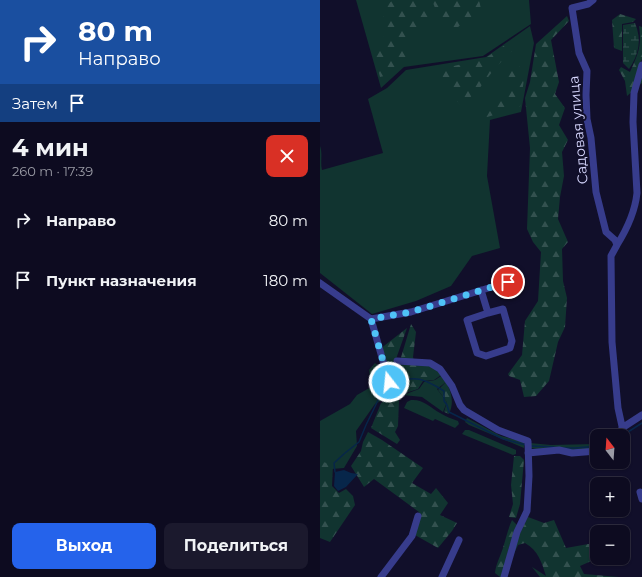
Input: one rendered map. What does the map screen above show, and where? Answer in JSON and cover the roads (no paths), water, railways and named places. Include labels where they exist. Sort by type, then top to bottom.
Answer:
[{"type":"street","name":"Садовая улица","points":[[593,0],[588,4],[572,8],[579,53],[587,71],[587,119],[591,138],[596,192],[606,232],[615,240],[617,245]]},
{"type":"street","points":[[642,65],[634,93],[633,122],[636,200],[628,225],[611,256],[612,335],[618,408],[622,428],[642,414]]},
{"type":"street","points":[[371,319],[411,312],[508,282]]},
{"type":"street","points":[[320,283],[371,319],[389,382]]},
{"type":"street","points":[[481,290],[488,312]]},
{"type":"street","points":[[503,309],[512,341],[510,348],[486,356],[477,353],[467,320],[488,312],[503,309]]},
{"type":"street","points":[[397,361],[430,363],[440,369],[452,386],[460,405],[464,410],[528,446],[572,453],[590,452]]},
{"type":"street","points":[[504,577],[517,532],[527,511],[529,476],[528,446]]},
{"type":"street","points":[[381,577],[412,536],[418,516]]},
{"type":"street","points":[[442,577],[459,540]]},
{"type":"water","points":[[344,470],[358,474],[346,487],[338,491],[334,486],[335,472]]},
{"type":"waterway","points":[[393,384],[407,379],[419,379],[431,383],[444,391],[444,401],[449,412],[503,439],[526,445]]},
{"type":"waterway","points":[[335,472],[334,463],[359,442],[384,388],[389,386]]},
{"type":"waterway","points":[[630,431],[642,423]]},
{"type":"waterway","points":[[532,446],[554,447]]},
{"type":"waterway","points":[[563,448],[590,447]]}]
